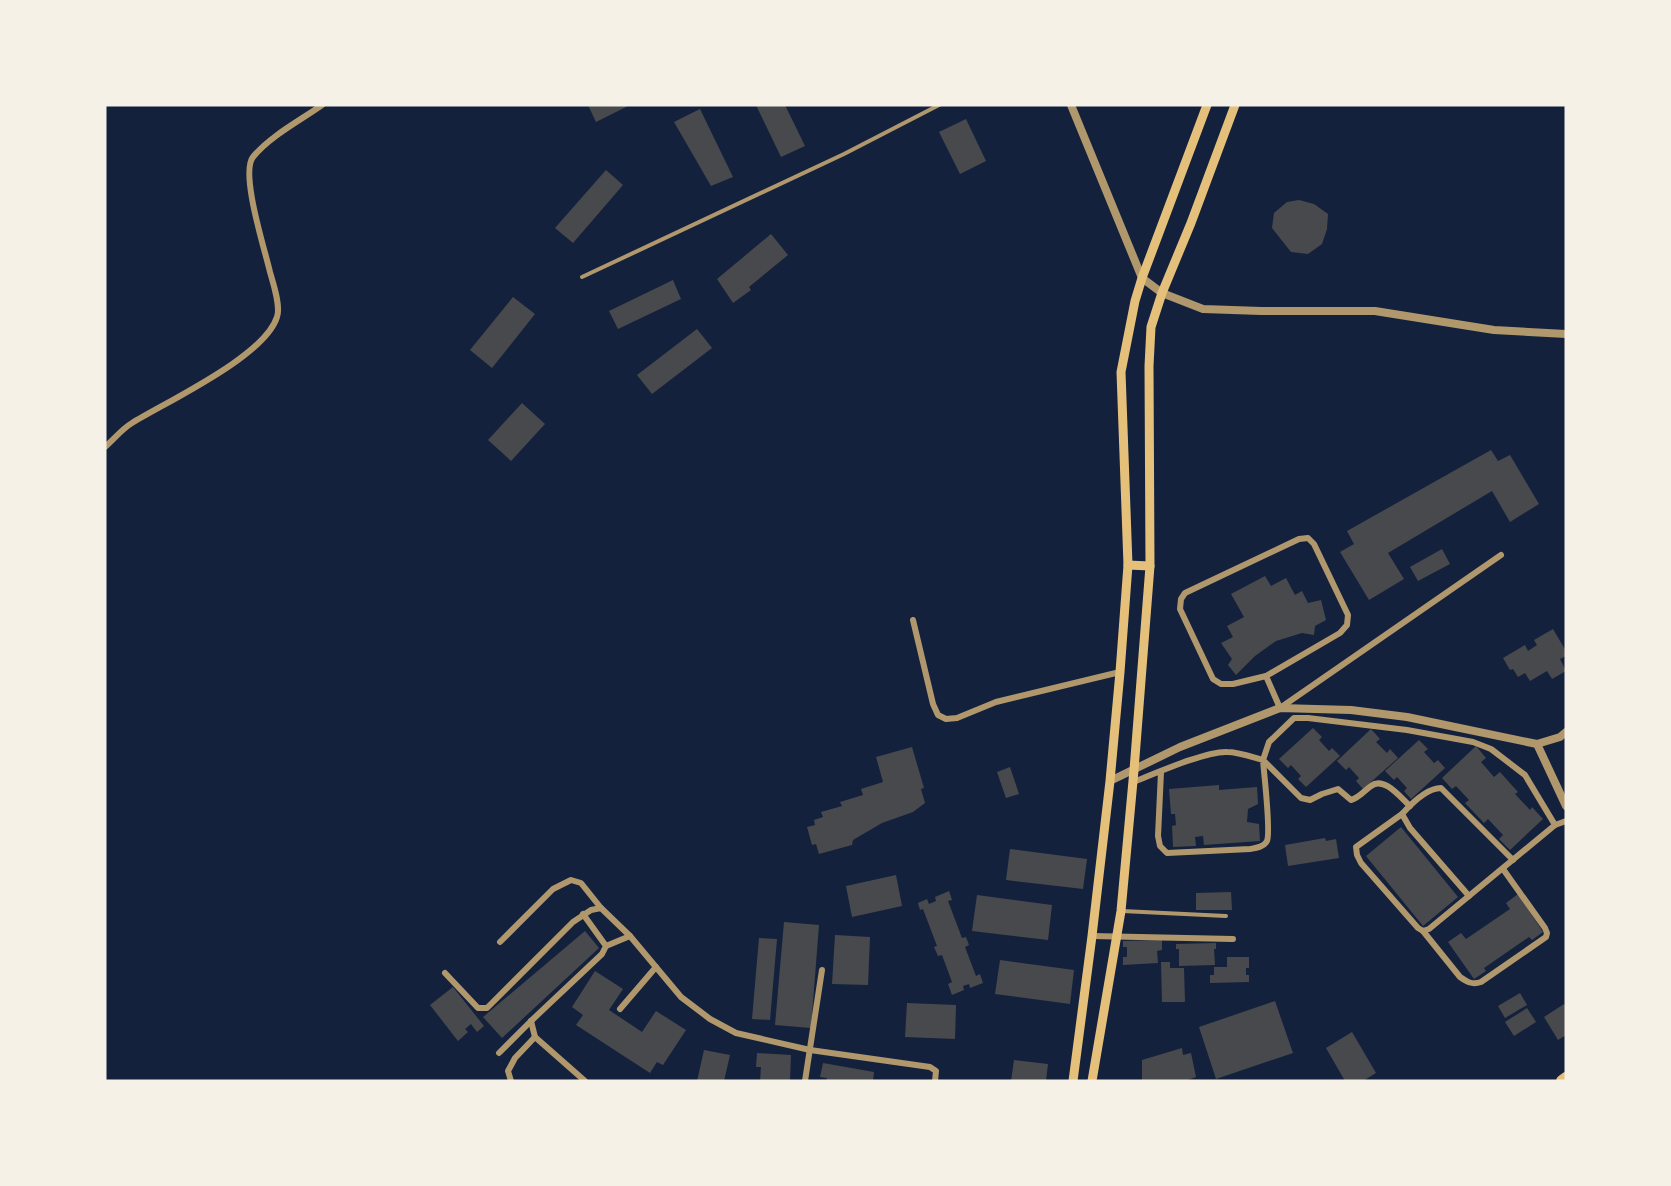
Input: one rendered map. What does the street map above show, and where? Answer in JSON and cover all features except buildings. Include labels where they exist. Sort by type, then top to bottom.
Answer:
[{"type":"highway","points":[[1562,1081],[1566,1078]]},
{"type":"main road","points":[[1073,1081],[1110,781],[1128,565],[1121,372],[1142,278],[1207,105]]},
{"type":"main road","points":[[1092,1081],[1121,911],[1150,566],[1150,327],[1235,105]]},
{"type":"main road","points":[[1128,565],[1150,566]]},
{"type":"main road","points":[[1078,1042],[1098,1043]]},
{"type":"street","points":[[105,447],[130,424],[201,384],[253,349],[268,334],[278,315],[276,297],[251,193],[249,173],[252,159],[269,142],[322,105]]},
{"type":"street","points":[[1071,105],[1142,278],[1162,293],[1203,309],[1375,311],[1494,330],[1566,334]]},
{"type":"street","points":[[1308,538],[1314,544],[1348,615],[1347,625],[1340,633],[1266,676],[1233,684],[1221,684],[1213,679],[1180,609],[1181,600],[1185,593],[1299,539],[1308,538]]},
{"type":"street","points":[[1110,781],[1180,747],[1280,708],[1501,555]]},
{"type":"street","points":[[913,620],[933,705],[938,715],[946,719],[957,718],[996,702],[1120,672]]},
{"type":"street","points":[[1266,676],[1280,708]]},
{"type":"street","points":[[1280,708],[1351,710],[1407,717],[1537,744],[1560,737],[1566,732]]},
{"type":"street","points":[[1161,772],[1158,836],[1161,846],[1167,853],[1250,849],[1261,846],[1267,841],[1269,829],[1263,760],[1269,742],[1294,718],[1407,730],[1473,742],[1491,749],[1526,774],[1555,825]]},
{"type":"street","points":[[1537,744],[1566,806]]},
{"type":"street","points":[[1133,782],[1204,756],[1226,752],[1263,760],[1301,798],[1310,800],[1338,789],[1351,800],[1356,799],[1379,782],[1385,784],[1410,806]]},
{"type":"street","points":[[1503,869],[1545,928],[1546,937],[1474,984],[1460,977],[1423,930],[1418,928],[1361,863],[1356,847],[1431,790],[1441,788],[1513,860]]},
{"type":"street","points":[[1402,814],[1410,828],[1470,896]]},
{"type":"street","points":[[1423,930],[1430,929],[1555,825],[1566,821]]},
{"type":"street","points":[[501,942],[553,889],[571,880],[581,883],[630,936],[681,997],[710,1019],[736,1033],[810,1050],[930,1067],[936,1071],[935,1081]]},
{"type":"street","points":[[445,974],[478,1008],[487,1008],[573,922],[591,910],[602,908]]},
{"type":"street","points":[[583,914],[606,946]]},
{"type":"street","points":[[499,1053],[602,954],[606,946],[630,936]]},
{"type":"street","points":[[1092,936],[1233,939]]},
{"type":"street","points":[[620,1009],[656,967]]},
{"type":"street","points":[[805,1081],[822,970]]},
{"type":"street","points":[[531,1021],[535,1037],[585,1081]]},
{"type":"street","points":[[510,1081],[508,1071],[515,1058],[535,1037]]},
{"type":"lane","points":[[582,277],[844,154],[939,105]]},
{"type":"lane","points":[[1121,911],[1226,916]]}]
